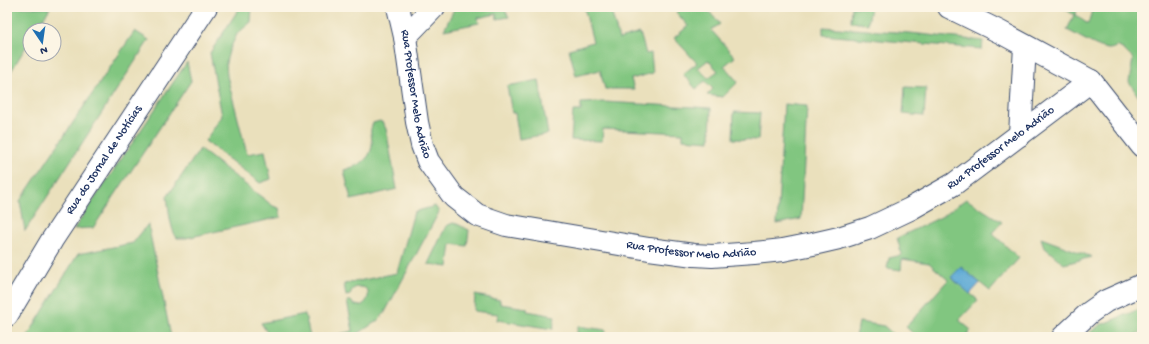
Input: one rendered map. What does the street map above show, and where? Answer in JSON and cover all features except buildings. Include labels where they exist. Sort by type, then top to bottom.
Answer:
[{"type":"street","name":"Rua do Jornal de Notícias","points":[[7,315],[52,240],[206,7]]},
{"type":"street","name":"Rua Professor Melo Adrião","points":[[398,7],[405,37],[422,145],[428,161],[454,198],[477,215],[506,225],[656,250],[712,256],[770,252],[813,244],[856,233],[910,209],[954,184],[1091,81]]},
{"type":"street","points":[[405,37],[434,7]]},
{"type":"street","points":[[949,7],[1000,32],[1091,81],[1142,146]]},
{"type":"street","points":[[1020,135],[1024,46]]},
{"type":"street","points":[[1063,337],[1089,312],[1106,301],[1142,285]]},
{"type":"green space","points":[[19,7],[50,8],[41,22],[22,22],[22,53],[7,78],[7,9]]},
{"type":"green space","points":[[240,7],[252,7],[251,22],[237,34],[229,51],[226,62],[227,76],[247,154],[265,151],[271,179],[260,183],[205,141],[222,116],[210,53]]},
{"type":"green space","points":[[455,7],[503,7],[509,17],[497,19],[496,14],[478,18],[479,23],[444,30]]},
{"type":"green space","points":[[584,7],[610,7],[619,39],[640,33],[646,54],[651,53],[653,73],[631,79],[634,89],[605,89],[600,70],[576,76],[569,49],[593,42]]},
{"type":"green space","points":[[682,7],[705,7],[720,24],[711,30],[735,57],[724,66],[738,82],[723,97],[707,95],[713,89],[705,81],[696,89],[683,74],[697,63],[674,38],[688,26],[676,12]],"holes":[[[708,60],[718,71],[708,78],[698,68]]]},
{"type":"green space","points":[[852,7],[871,7],[868,24],[851,22]]},
{"type":"green space","points":[[1062,7],[1078,7],[1075,15],[1088,24],[1093,7],[1142,7],[1142,102],[1129,82],[1133,59],[1124,50],[1117,46],[1111,49],[1104,48],[1093,44],[1067,30],[1074,15]]},
{"type":"green space","points":[[823,27],[910,33],[983,41],[982,49],[823,35]]},
{"type":"green space","points":[[135,31],[149,40],[25,231],[20,201]]},
{"type":"green space","points":[[187,62],[191,81],[93,228],[74,229]]},
{"type":"green space","points":[[539,80],[548,134],[519,139],[515,113],[512,113],[507,86]]},
{"type":"green space","points":[[905,87],[926,88],[924,116],[903,114]]},
{"type":"green space","points":[[604,102],[711,108],[710,141],[683,139],[683,133],[603,129],[602,141],[571,140],[573,111],[581,111],[581,103]]},
{"type":"green space","points":[[784,104],[807,106],[801,219],[777,224]]},
{"type":"green space","points":[[734,112],[760,113],[758,140],[733,139]]},
{"type":"green space","points":[[380,121],[386,129],[397,189],[351,200],[344,170],[358,165],[369,156],[372,146],[372,126],[373,123]]},
{"type":"green space","points":[[200,149],[273,206],[279,208],[281,217],[186,238],[177,238],[171,224],[167,197]]},
{"type":"green space","points":[[966,199],[1002,222],[992,233],[1019,258],[990,291],[961,267],[951,278],[978,300],[959,320],[971,330],[965,337],[917,337],[906,327],[948,280],[929,263],[902,259],[901,270],[887,268],[889,258],[902,255],[897,238],[941,217]]},
{"type":"green space","points":[[435,206],[439,212],[384,314],[377,321],[353,337],[326,337],[353,331],[347,301],[360,305],[367,300],[368,291],[365,288],[354,288],[350,295],[346,296],[344,284],[397,273],[414,212]]},
{"type":"green space","points":[[453,223],[469,230],[467,246],[451,244],[448,267],[428,264],[446,226]]},
{"type":"green space","points":[[148,224],[171,337],[27,337],[78,254],[133,243]]},
{"type":"green space","points":[[1041,238],[1092,257],[1064,264],[1044,247]]},
{"type":"green space","points":[[475,295],[500,300],[500,304],[527,308],[527,311],[555,316],[553,329],[497,320],[498,314],[474,311]]},
{"type":"green space","points":[[1142,308],[1142,331],[1133,337],[1084,337],[1100,325]]},
{"type":"green space","points":[[305,314],[310,337],[270,337],[261,323]]},
{"type":"green space","points":[[859,322],[884,326],[896,337],[856,337]]},
{"type":"green space","points":[[578,326],[606,330],[605,337],[576,337]]},
{"type":"water","points":[[961,267],[980,283],[970,294],[951,277]]}]
